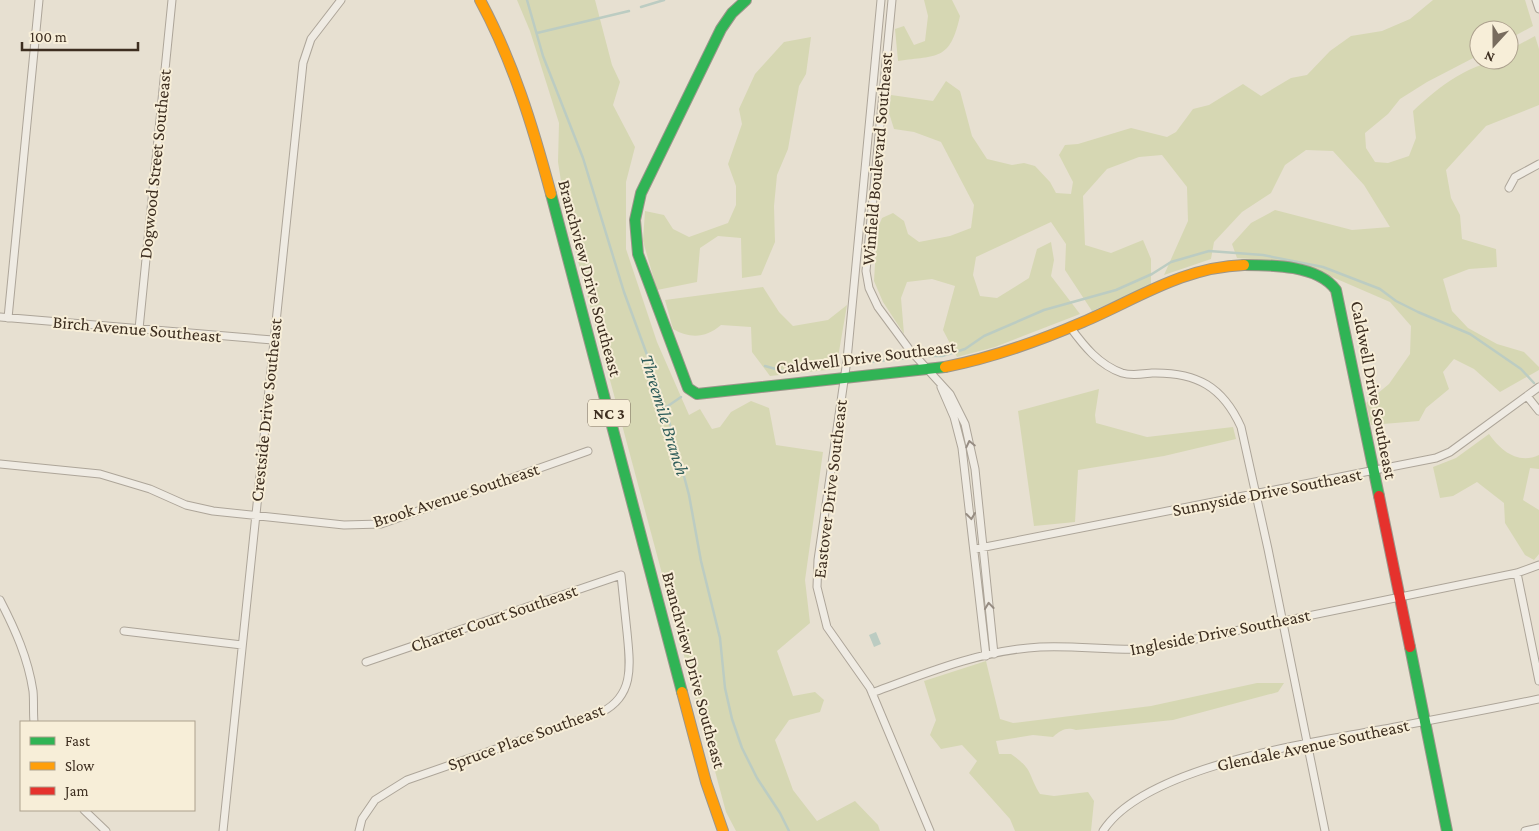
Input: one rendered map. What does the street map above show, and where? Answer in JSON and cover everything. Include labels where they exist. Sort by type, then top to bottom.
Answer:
[{"type":"street","points":[[4,318],[39,0]]},
{"type":"street","name":"Dogwood Street Southeast","points":[[139,329],[172,0]]},
{"type":"street","name":"Crestside Drive Southeast","points":[[223,831],[303,63],[311,39],[341,0]]},
{"type":"street","name":"Branchview Drive Southeast","points":[[480,0],[490,16],[516,77],[537,142],[706,782],[723,831]]},
{"type":"street","name":"Caldwell Drive Southeast","points":[[746,0],[732,13],[721,29],[641,193],[635,220],[638,254],[688,388],[697,394],[926,369],[973,360],[1070,327],[1173,279],[1200,271],[1228,266],[1263,264],[1322,277],[1334,285],[1339,296],[1447,831]]},
{"type":"street","name":"Winfield Boulevard Southeast","points":[[856,270],[881,0]]},
{"type":"street","name":"Winfield Boulevard Southeast","points":[[892,0],[866,272],[878,307],[940,385],[959,434],[979,548],[994,654]]},
{"type":"street","points":[[1536,0],[1539,10]]},
{"type":"street","points":[[1509,188],[1514,178],[1539,164]]},
{"type":"street","name":"Eastover Drive Southeast","points":[[856,270],[844,377],[818,560],[817,587],[827,627],[872,693],[930,831]]},
{"type":"street","name":"Birch Avenue Southeast","points":[[4,318],[273,340]]},
{"type":"street","points":[[1070,327],[1096,357],[1110,368],[1131,375],[1154,373],[1189,377],[1216,391],[1229,404],[1241,427],[1325,831]]},
{"type":"street","name":"Sunnyside Drive Southeast","points":[[979,548],[1418,463],[1450,452],[1539,387]]},
{"type":"street","points":[[1527,396],[1539,411]]},
{"type":"street","name":"Brook Avenue Southeast","points":[[0,464],[100,474],[150,489],[186,505],[344,525],[381,524],[588,451]]},
{"type":"street","name":"Winfield Boulevard Southeast","points":[[979,548],[986,656]]},
{"type":"street","name":"Ingleside Drive Southeast","points":[[872,693],[959,662],[994,654],[1056,647],[1118,651],[1147,649],[1517,573],[1539,565]]},
{"type":"street","points":[[1517,573],[1539,681]]},
{"type":"street","name":"Charter Court Southeast","points":[[366,662],[621,575]]},
{"type":"street","name":"Spruce Place Southeast","points":[[359,831],[362,819],[375,800],[407,780],[602,712],[619,700],[628,685],[631,668],[621,575]]},
{"type":"street","points":[[0,600],[12,623],[28,665],[33,692],[34,721]]},
{"type":"street","points":[[124,631],[242,645]]},
{"type":"street","name":"Glendale Avenue Southeast","points":[[1103,831],[1112,820],[1134,803],[1190,774],[1232,761],[1307,744],[1539,699]]},
{"type":"street","points":[[85,811],[106,831]]},
{"type":"street","points":[[1525,831],[1539,828]]},
{"type":"green space","points":[[517,0],[595,0],[612,65],[620,82],[613,105],[635,147],[626,182],[626,249],[657,342],[689,415],[700,409],[712,429],[720,427],[731,412],[751,401],[769,408],[776,445],[823,452],[805,580],[810,623],[777,651],[793,696],[815,692],[824,700],[820,712],[789,720],[775,740],[793,790],[817,821],[855,801],[878,825],[880,831],[736,831],[726,812],[567,220],[558,162],[559,123],[530,31]]},
{"type":"green space","points":[[924,0],[952,0],[960,16],[952,41],[947,48],[933,56],[898,61],[895,29],[904,26],[914,45],[925,41],[928,16]]},
{"type":"green space","points":[[1433,0],[1525,0],[1533,26],[1519,34],[1519,20],[1469,20],[1469,60],[1427,82],[1400,99],[1388,114],[1365,133],[1366,148],[1375,162],[1388,163],[1409,156],[1416,138],[1413,111],[1445,84],[1469,70],[1519,70],[1519,45],[1535,36],[1539,49],[1539,105],[1486,126],[1446,170],[1451,198],[1460,215],[1462,239],[1496,249],[1497,267],[1469,269],[1443,279],[1452,311],[1468,328],[1497,344],[1524,352],[1539,367],[1539,370],[1500,392],[1474,369],[1454,359],[1443,372],[1449,389],[1426,408],[1419,421],[1371,425],[1366,403],[1389,384],[1410,354],[1411,326],[1390,302],[1316,270],[1267,260],[1237,258],[1232,244],[1251,223],[1275,210],[1352,230],[1390,227],[1364,185],[1333,151],[1306,150],[1285,165],[1271,193],[1242,212],[1214,242],[1211,259],[1164,275],[1188,221],[1187,187],[1162,155],[1139,157],[1107,169],[1083,196],[1085,245],[1111,253],[1143,240],[1151,259],[1151,285],[1092,311],[1065,270],[1066,244],[1051,222],[976,257],[973,275],[980,296],[997,298],[1029,278],[1037,249],[1051,242],[1054,260],[1051,276],[1080,314],[995,347],[957,357],[943,330],[955,286],[932,279],[907,282],[901,298],[904,334],[883,302],[874,281],[877,230],[882,218],[893,213],[904,221],[908,234],[919,242],[950,236],[971,228],[974,205],[941,142],[914,132],[894,129],[889,113],[891,95],[933,101],[946,81],[960,91],[972,136],[987,159],[1012,165],[1024,163],[1035,166],[1050,182],[1056,193],[1071,194],[1073,182],[1059,155],[1065,145],[1078,144],[1131,128],[1167,137],[1176,132],[1193,109],[1209,105],[1243,84],[1261,96],[1291,78],[1307,75],[1330,51],[1351,36],[1382,31],[1410,19]]},
{"type":"green space","points":[[811,37],[806,74],[799,86],[788,149],[777,175],[774,206],[775,242],[761,275],[742,278],[741,238],[718,236],[700,248],[697,282],[657,290],[643,241],[645,211],[664,215],[673,229],[689,237],[728,223],[736,205],[736,186],[728,164],[742,124],[739,109],[755,74],[784,42]]},
{"type":"green space","points":[[763,287],[779,312],[793,326],[828,320],[847,305],[836,369],[770,376],[752,352],[751,327],[721,325],[710,333],[698,336],[692,336],[673,329],[665,300]]},
{"type":"green space","points":[[1099,389],[1095,415],[1096,423],[1147,437],[1233,427],[1236,439],[1164,456],[1078,470],[1075,522],[1034,526],[1018,411]]},
{"type":"green space","points":[[1489,434],[1504,450],[1517,457],[1531,458],[1539,455],[1539,469],[1530,468],[1523,500],[1539,510],[1539,554],[1534,560],[1525,555],[1505,523],[1504,503],[1477,482],[1453,496],[1440,498],[1433,467],[1456,458]]},
{"type":"green space","points":[[986,661],[1000,719],[1013,723],[1151,706],[1257,683],[1284,683],[1278,692],[1173,720],[1076,730],[1066,729],[1053,737],[1033,735],[996,741],[999,754],[1011,754],[1027,768],[1040,794],[1054,796],[1088,792],[1094,801],[1091,831],[1015,831],[1010,819],[969,773],[977,761],[962,745],[941,749],[930,735],[936,720],[924,681]]},
{"type":"shaded area","points":[[876,632],[881,644],[874,647],[869,635]]},
{"type":"waterway","name":"Threemile Branch","points":[[527,0],[543,56],[583,158],[624,292],[657,382],[672,431],[689,495],[701,561],[720,638],[725,688],[732,719],[742,748],[757,778],[780,813],[789,831]]},
{"type":"waterway","points":[[641,7],[664,0]]},
{"type":"waterway","points":[[537,33],[629,11]]},
{"type":"waterway","points":[[929,356],[942,356],[965,349],[984,336],[1044,310],[1116,290],[1152,274],[1171,262],[1209,251],[1263,255],[1323,267],[1380,289],[1396,301],[1470,334],[1521,369],[1534,383]]},
{"type":"waterway","points":[[858,361],[869,362],[909,358]]},
{"type":"waterway","points":[[765,366],[790,373],[837,364]]},
{"type":"waterway","points":[[665,408],[681,397]]},
{"type":"traffic: fast","points":[[746,0],[732,13],[721,29],[641,193],[635,220],[638,254],[688,388],[697,394],[945,367]]},
{"type":"traffic: fast","points":[[551,194],[682,692]]},
{"type":"traffic: fast","points":[[1244,265],[1281,266],[1306,271],[1328,282],[1336,290],[1379,496]]},
{"type":"traffic: fast","points":[[1410,647],[1447,831]]},
{"type":"traffic: slow","points":[[480,0],[492,23],[521,95],[551,194]]},
{"type":"traffic: slow","points":[[945,367],[997,354],[1049,336],[1180,278],[1222,267],[1244,265]]},
{"type":"traffic: slow","points":[[682,692],[706,782],[723,831]]},
{"type":"traffic: jam","points":[[1379,496],[1410,647]]}]
